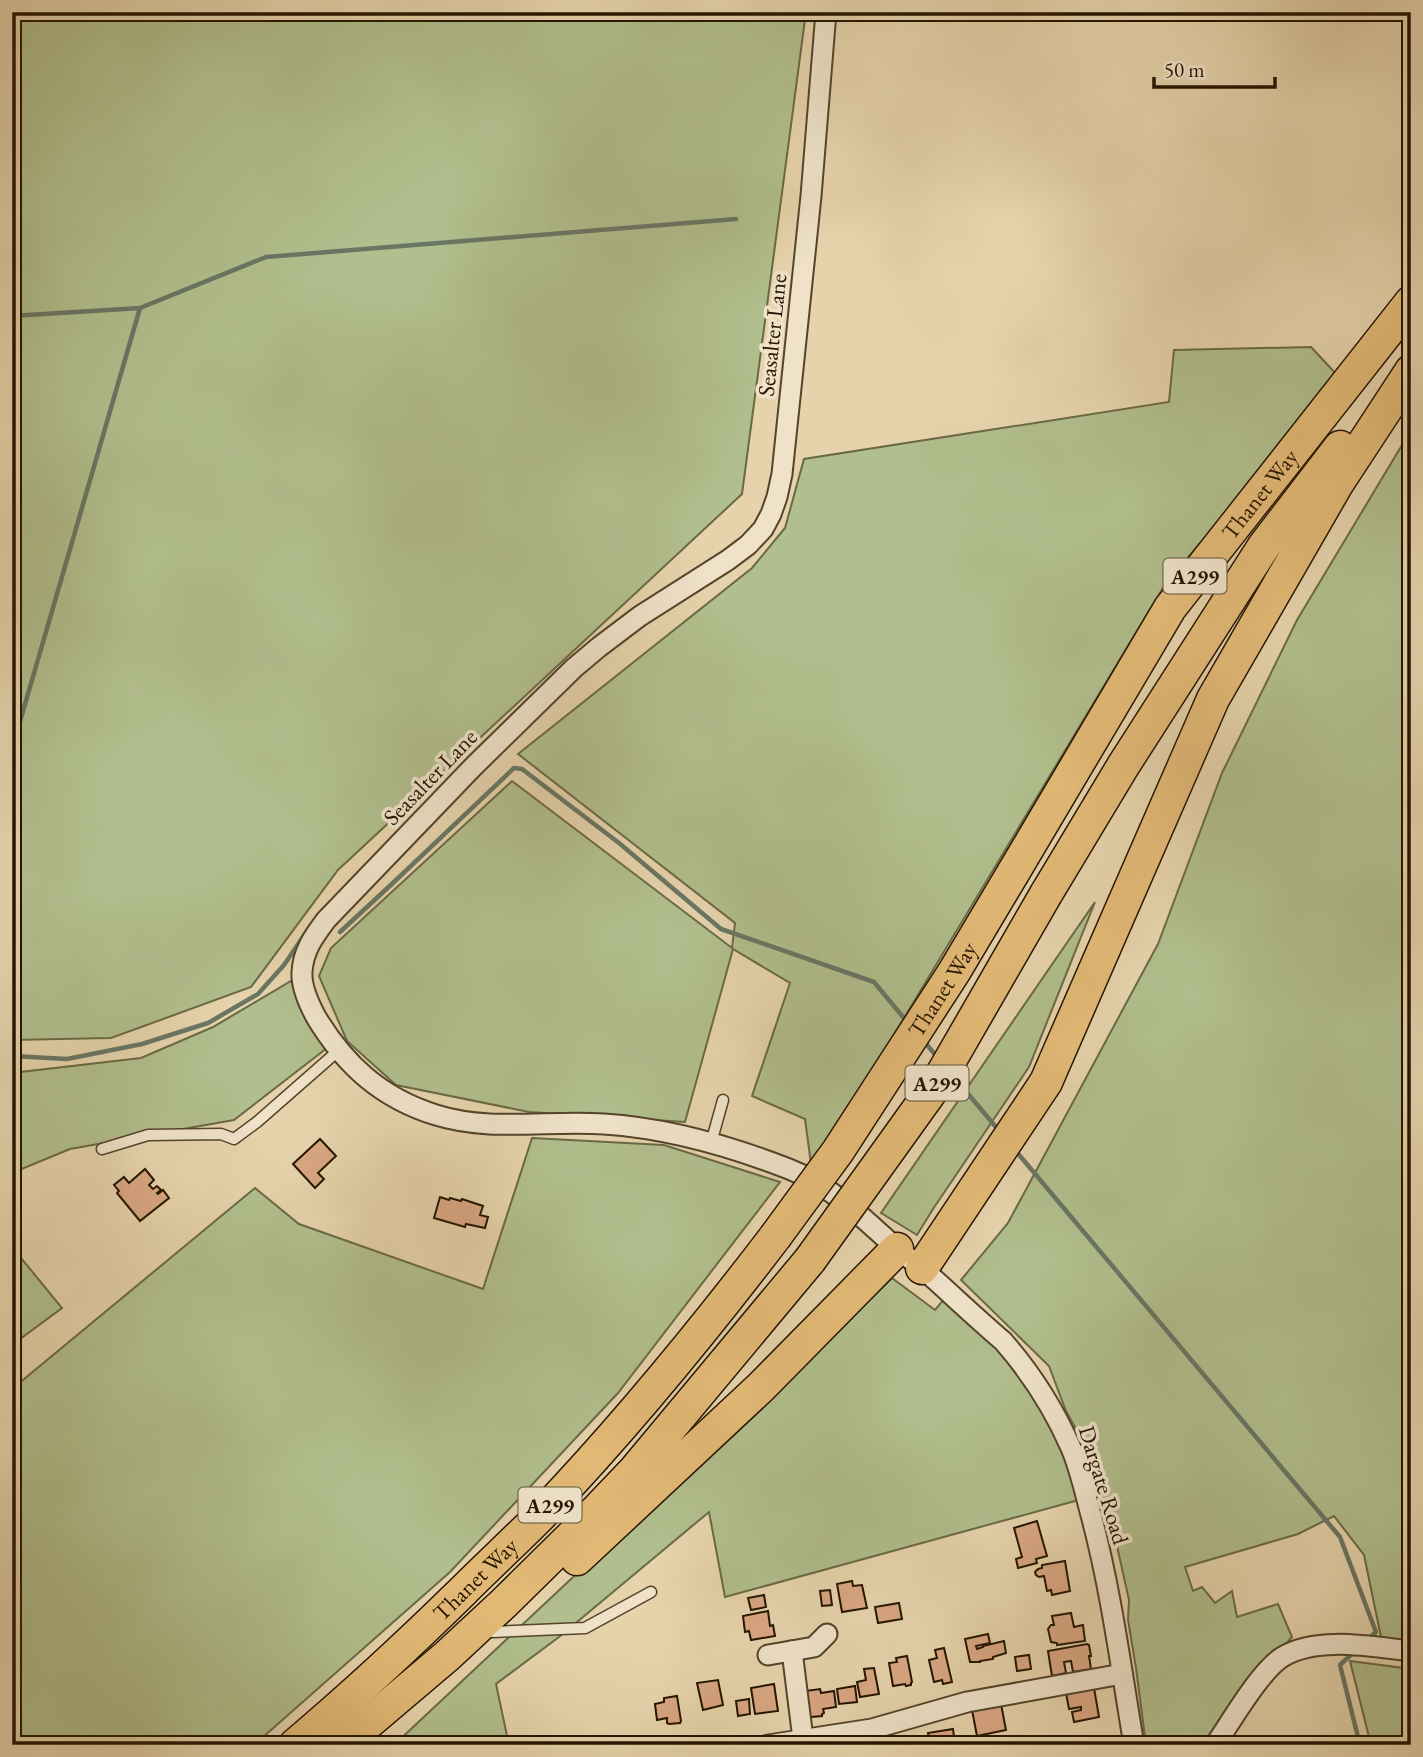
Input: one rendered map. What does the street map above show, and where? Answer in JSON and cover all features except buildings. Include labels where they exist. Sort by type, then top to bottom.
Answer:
[{"type":"highway","name":"Thanet Way","points":[[295,1745],[423,1630],[538,1517],[603,1448],[680,1359],[775,1237],[838,1151],[954,972],[1170,608],[1411,302]]},
{"type":"highway","name":"Thanet Way","points":[[342,1745],[505,1604],[571,1537],[635,1470],[810,1259],[937,1083],[1123,766],[1264,546],[1411,354]]},
{"type":"highway","points":[[922,1268],[1045,1082],[1213,699],[1337,484],[1411,372]]},
{"type":"highway","points":[[401,1695],[465,1657],[588,1549],[761,1387],[897,1249]]},
{"type":"street","name":"Seasalter Lane","points":[[826,12],[782,474],[777,497],[763,529],[728,560],[640,616],[598,647],[484,756],[326,920],[305,952],[302,981],[312,1009],[338,1051],[367,1079],[411,1105],[447,1118],[475,1123],[606,1124],[665,1132],[711,1143],[792,1170],[826,1189],[865,1218],[897,1249]]},
{"type":"street","name":"Dargate Road","points":[[897,1249],[1003,1341],[1031,1376],[1056,1416],[1072,1451],[1099,1545],[1134,1745]]},
{"type":"street","points":[[768,1655],[814,1647],[827,1634]]},
{"type":"street","points":[[1216,1745],[1266,1673],[1282,1657],[1297,1649],[1362,1646],[1411,1651]]},
{"type":"street","points":[[792,1651],[803,1739]]},
{"type":"street","points":[[768,1745],[872,1729],[967,1702],[1122,1674]]},
{"type":"lane","points":[[102,1149],[148,1135],[221,1134],[234,1139],[338,1051]]},
{"type":"lane","points":[[711,1143],[723,1100]]},
{"type":"lane","points":[[493,1632],[584,1628],[651,1592]]},
{"type":"green space","points":[[12,12],[806,12],[742,494],[338,870],[251,987],[111,1038],[12,1040]]},
{"type":"green space","points":[[1311,347],[1339,377],[1164,586],[812,1171],[805,1119],[752,1096],[790,983],[733,949],[685,1122],[529,1112],[396,1085],[347,1041],[319,976],[331,948],[512,781],[732,948],[735,923],[518,754],[752,568],[785,528],[804,459],[1169,402],[1174,350]]},
{"type":"green space","points":[[1411,433],[1411,1642],[1381,1637],[1364,1555],[1334,1516],[1298,1534],[1185,1567],[1193,1591],[1202,1587],[1215,1603],[1232,1591],[1237,1617],[1278,1604],[1292,1637],[1251,1684],[1208,1745],[1146,1745],[1128,1620],[1129,1600],[1115,1537],[1081,1438],[1066,1411],[1049,1366],[961,1280],[1008,1223],[1158,944],[1222,773],[1297,620]]},
{"type":"green space","points":[[1095,902],[1029,1067],[917,1235],[881,1213]]},
{"type":"green space","points":[[291,981],[327,1048],[234,1120],[70,1149],[12,1173],[12,1073],[141,1058],[213,1027]]},
{"type":"green space","points":[[532,1138],[664,1145],[780,1182],[618,1393],[450,1572],[254,1745],[12,1745],[12,1389],[255,1188],[299,1224],[483,1289]]},
{"type":"green space","points":[[12,1247],[62,1308],[12,1345]]},
{"type":"green space","points":[[892,1278],[935,1310],[945,1298],[1012,1364],[1047,1413],[1080,1497],[1075,1501],[725,1597],[709,1512],[559,1637],[496,1684],[509,1745],[394,1745]]},
{"type":"green space","points":[[1350,1661],[1411,1669],[1411,1745],[1371,1745]]},
{"type":"waterway","points":[[12,316],[140,308],[266,257],[736,219]]},
{"type":"waterway","points":[[12,749],[140,308]]},
{"type":"waterway","points":[[340,932],[514,768],[522,769],[619,843],[721,929],[874,982],[908,1023]]},
{"type":"waterway","points":[[12,1056],[67,1059],[142,1044],[208,1023],[258,994],[284,965],[309,928]]},
{"type":"waterway","points":[[923,1040],[937,1057]]},
{"type":"waterway","points":[[954,1077],[1000,1132]]},
{"type":"waterway","points":[[1015,1150],[1340,1537],[1376,1632],[1368,1639]]},
{"type":"waterway","points":[[1354,1652],[1340,1665],[1360,1745]]}]
